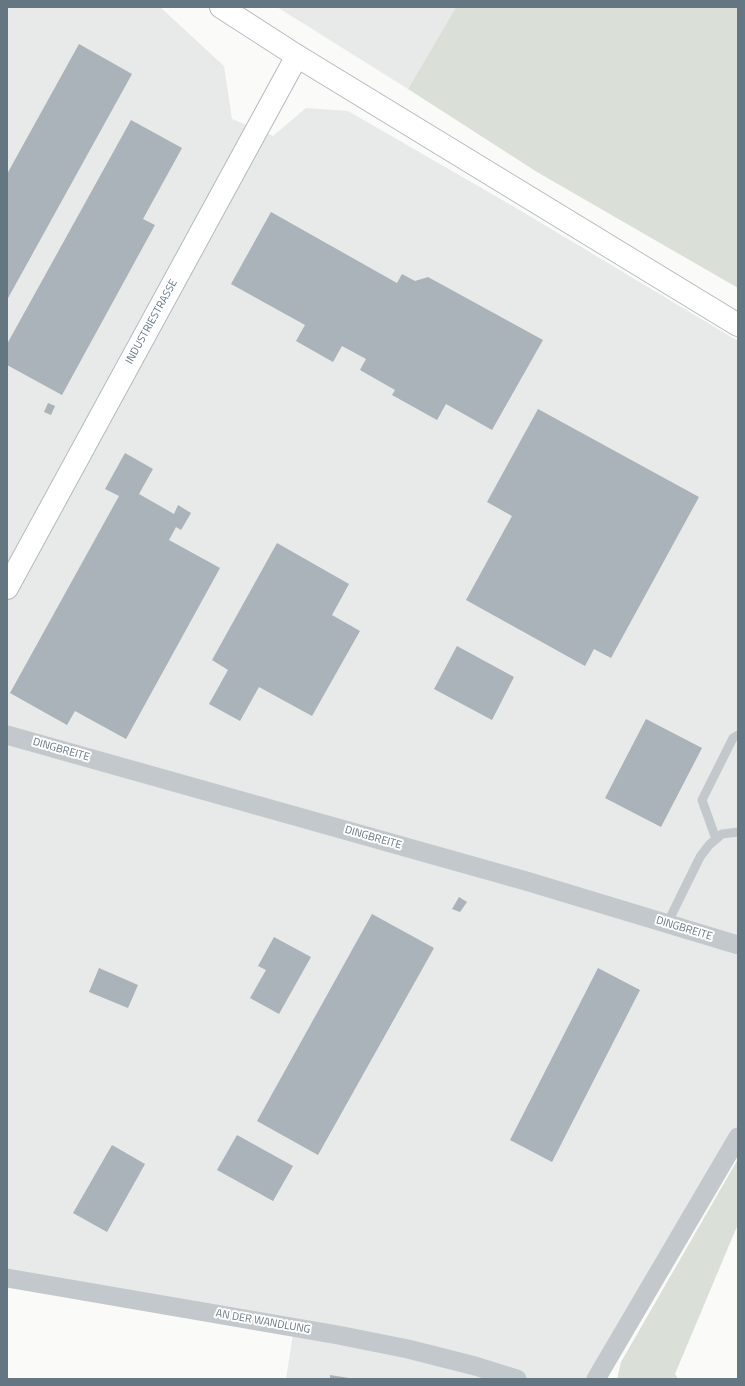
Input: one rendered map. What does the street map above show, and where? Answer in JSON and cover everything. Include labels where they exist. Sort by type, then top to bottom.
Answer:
[{"type":"main road","points":[[221,7],[297,56],[738,325]]},
{"type":"main road","name":"INDUSTRIESTRASSE","points":[[7,588],[297,56]]},
{"type":"street","name":"DINGBREITE","points":[[7,735],[526,881],[738,945]]},
{"type":"street","points":[[596,1379],[738,1136]]},
{"type":"street","name":"AN DER WANDLUNG","points":[[7,1278],[338,1334],[416,1351],[475,1366],[517,1379]]},
{"type":"lane","points":[[716,839],[702,800],[733,738],[738,735]]},
{"type":"lane","points":[[667,924],[700,857],[722,834],[738,832]]},
{"type":"shaded area","points":[[7,7],[160,7],[224,66],[232,119],[273,136],[306,108],[348,111],[518,209],[738,341],[738,1137],[596,1379],[286,1379],[294,1328],[7,1278]]},
{"type":"shaded area","points":[[277,7],[456,7],[408,89]]},
{"type":"shaded area","points":[[456,7],[738,7],[738,288],[537,172],[408,89]]},
{"type":"shaded area","points":[[738,1159],[738,1224],[675,1374],[678,1379],[617,1379],[621,1362]]},
{"type":"building","points":[[79,44],[132,74],[7,300],[7,174]]},
{"type":"building","points":[[131,120],[182,148],[143,219],[155,225],[62,395],[7,365],[7,344]]},
{"type":"building","points":[[271,212],[397,283],[402,274],[415,281],[428,277],[543,340],[492,430],[446,404],[437,420],[392,395],[395,390],[360,370],[366,359],[342,346],[333,362],[296,341],[305,325],[231,284]]},
{"type":"building","points":[[48,403],[55,406],[51,415],[44,412]]},
{"type":"building","points":[[538,409],[699,497],[611,658],[594,649],[585,666],[466,600],[512,516],[487,502]]},
{"type":"building","points":[[125,453],[153,469],[139,494],[174,514],[178,505],[191,513],[181,530],[176,527],[169,540],[220,568],[126,739],[75,711],[67,725],[10,693],[119,496],[105,489]]},
{"type":"building","points":[[277,543],[349,584],[332,615],[360,631],[312,716],[259,687],[240,721],[209,704],[228,670],[212,660]]},
{"type":"building","points":[[457,646],[514,677],[492,720],[434,689]]},
{"type":"building","points":[[646,719],[702,748],[661,827],[605,798]]},
{"type":"building","points":[[459,897],[467,902],[460,912],[452,909]]},
{"type":"building","points":[[372,914],[434,948],[318,1155],[257,1121]]},
{"type":"building","points":[[274,937],[311,957],[279,1014],[250,998],[266,970],[258,966]]},
{"type":"building","points":[[99,968],[138,985],[128,1008],[89,992]]},
{"type":"building","points":[[598,968],[640,990],[552,1162],[510,1140]]},
{"type":"building","points":[[237,1135],[293,1166],[273,1201],[217,1170]]},
{"type":"building","points":[[112,1145],[145,1164],[107,1232],[73,1213]]},
{"type":"building","points":[[330,1375],[349,1378],[349,1379],[330,1379]]}]
